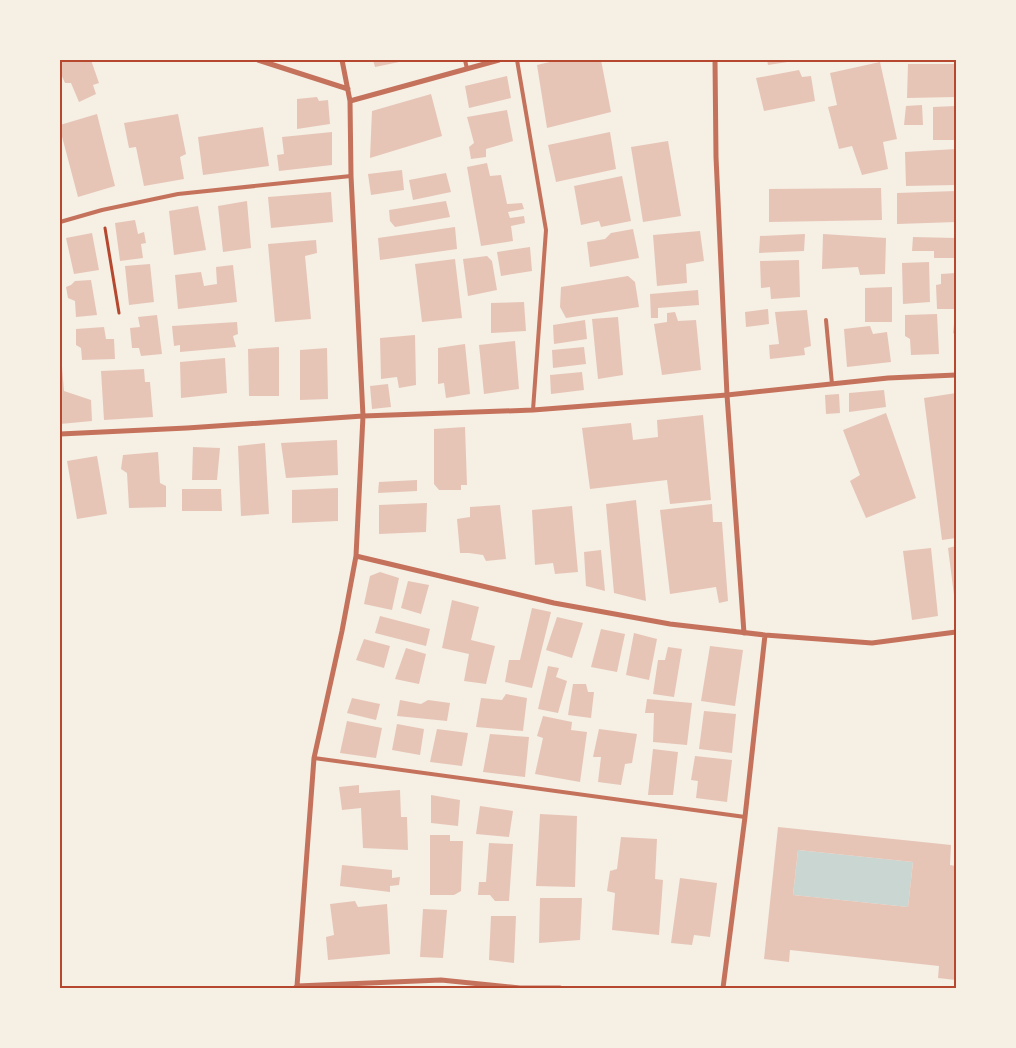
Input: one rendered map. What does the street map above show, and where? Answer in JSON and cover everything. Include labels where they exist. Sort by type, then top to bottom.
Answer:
[{"type":"street","points":[[258,60],[348,89]]},
{"type":"street","points":[[342,60],[350,101],[363,416],[356,556],[342,631],[314,758],[296,987],[441,980],[520,988],[560,988]]},
{"type":"street","points":[[350,101],[499,60]]},
{"type":"street","points":[[716,60],[716,157],[727,395],[744,633]]},
{"type":"street","points":[[60,434],[187,428],[363,416],[533,410],[727,395],[888,378],[956,375]]},
{"type":"street","points":[[356,556],[554,602],[670,624],[766,635],[872,642],[956,632]]},
{"type":"street","points":[[723,988],[766,635]]},
{"type":"lane","points":[[465,60],[467,69]]},
{"type":"lane","points":[[517,60],[546,230],[533,410]]},
{"type":"lane","points":[[60,222],[102,210],[178,194],[352,176]]},
{"type":"lane","points":[[826,320],[832,384]]},
{"type":"lane","points":[[314,758],[745,817]]},
{"type":"path","points":[[102,210],[119,313]]},
{"type":"shaded area","points":[[798,850],[913,862],[908,907],[793,895]]},
{"type":"building","points":[[60,60],[91,60],[99,83],[93,85],[96,94],[79,102],[71,83],[65,83],[60,72]]},
{"type":"building","points":[[373,60],[404,60],[404,61],[375,67]]},
{"type":"building","points":[[558,60],[601,60],[611,112],[547,128],[537,65]]},
{"type":"building","points":[[767,60],[794,60],[794,61],[768,65]]},
{"type":"building","points":[[880,62],[897,139],[883,142],[888,169],[862,175],[852,146],[839,149],[828,107],[837,105],[830,73]]},
{"type":"building","points":[[908,64],[956,64],[956,97],[907,98]]},
{"type":"building","points":[[799,70],[802,77],[811,76],[815,101],[764,111],[756,78]]},
{"type":"building","points":[[507,76],[511,98],[469,108],[465,86]]},
{"type":"building","points":[[431,94],[442,136],[370,158],[372,111]]},
{"type":"building","points":[[317,97],[319,101],[328,100],[330,124],[297,129],[297,99]]},
{"type":"building","points":[[922,105],[923,125],[904,125],[906,106]]},
{"type":"building","points":[[956,106],[956,140],[933,140],[933,107]]},
{"type":"building","points":[[507,110],[513,141],[486,149],[486,157],[471,159],[469,147],[474,143],[467,117]]},
{"type":"building","points":[[97,114],[115,186],[78,197],[60,125]]},
{"type":"building","points":[[178,114],[186,154],[180,157],[184,179],[144,186],[136,147],[129,148],[124,123]]},
{"type":"building","points":[[263,127],[269,166],[203,175],[198,137]]},
{"type":"building","points":[[332,132],[332,165],[279,171],[277,155],[284,154],[282,137]]},
{"type":"building","points":[[610,132],[616,169],[556,182],[548,145]]},
{"type":"building","points":[[668,141],[681,216],[643,222],[631,147]]},
{"type":"building","points":[[956,149],[955,185],[906,186],[905,152]]},
{"type":"building","points":[[487,163],[490,176],[501,175],[507,204],[522,203],[524,209],[508,212],[510,218],[524,216],[525,223],[511,226],[513,241],[481,246],[467,167]]},
{"type":"building","points":[[402,170],[404,190],[371,195],[368,174]]},
{"type":"building","points":[[446,173],[451,192],[413,200],[409,180]]},
{"type":"building","points":[[622,176],[631,221],[601,227],[599,221],[581,225],[574,186]]},
{"type":"building","points":[[881,188],[882,220],[769,222],[769,189]]},
{"type":"building","points":[[956,191],[956,222],[897,224],[897,193]]},
{"type":"building","points":[[331,192],[333,222],[271,228],[268,197]]},
{"type":"building","points":[[247,201],[251,248],[223,252],[218,206]]},
{"type":"building","points":[[446,201],[450,217],[395,227],[390,221],[389,210]]},
{"type":"building","points":[[198,206],[206,250],[174,255],[169,211]]},
{"type":"building","points":[[135,220],[138,234],[144,232],[146,243],[141,244],[143,258],[120,261],[115,223]]},
{"type":"building","points":[[455,227],[457,249],[380,260],[378,238]]},
{"type":"building","points":[[633,229],[639,258],[590,267],[587,242],[605,239],[611,233]]},
{"type":"building","points":[[700,231],[704,261],[686,264],[687,283],[657,286],[653,235]]},
{"type":"building","points":[[92,233],[99,270],[74,274],[66,238]]},
{"type":"building","points":[[805,234],[804,251],[759,253],[760,236]]},
{"type":"building","points":[[823,234],[886,238],[885,274],[860,275],[858,267],[822,269]]},
{"type":"building","points":[[913,237],[956,238],[956,258],[934,258],[934,251],[912,251]]},
{"type":"building","points":[[316,240],[317,253],[305,256],[311,319],[275,322],[268,244]]},
{"type":"building","points":[[530,247],[532,271],[501,276],[497,252]]},
{"type":"building","points":[[487,256],[492,261],[497,290],[468,296],[463,259]]},
{"type":"building","points":[[455,259],[462,318],[422,322],[415,264]]},
{"type":"building","points":[[799,260],[800,297],[771,299],[770,287],[761,288],[760,261]]},
{"type":"building","points":[[929,262],[930,302],[903,304],[902,263]]},
{"type":"building","points":[[150,264],[154,302],[129,305],[125,266]]},
{"type":"building","points":[[233,265],[237,302],[178,309],[175,275],[201,272],[204,286],[217,284],[216,267]]},
{"type":"building","points":[[956,273],[956,309],[937,309],[936,285],[941,284],[941,274]]},
{"type":"building","points":[[628,276],[635,282],[639,307],[566,318],[560,307],[561,287]]},
{"type":"building","points":[[91,280],[97,315],[76,317],[75,301],[68,298],[66,287],[75,281]]},
{"type":"building","points":[[892,287],[892,322],[865,322],[865,288]]},
{"type":"building","points":[[698,290],[699,305],[658,308],[658,318],[651,318],[650,294]]},
{"type":"building","points":[[524,302],[526,331],[491,333],[491,303]]},
{"type":"building","points":[[768,309],[769,324],[746,327],[745,312]]},
{"type":"building","points":[[807,310],[811,346],[804,348],[805,355],[770,359],[769,345],[779,344],[775,312]]},
{"type":"building","points":[[675,312],[678,321],[696,320],[701,370],[662,375],[654,324],[667,322],[667,313]]},
{"type":"building","points":[[937,314],[939,354],[911,355],[910,339],[905,336],[905,315]]},
{"type":"building","points":[[956,314],[956,335],[953,333]]},
{"type":"building","points":[[157,315],[162,354],[141,356],[139,348],[132,348],[130,328],[140,327],[138,317]]},
{"type":"building","points":[[618,317],[623,375],[598,379],[592,319]]},
{"type":"building","points":[[585,320],[587,339],[554,344],[553,325]]},
{"type":"building","points":[[237,322],[238,334],[233,336],[236,347],[180,352],[180,345],[174,346],[172,326]]},
{"type":"building","points":[[870,326],[873,334],[887,332],[891,362],[847,367],[844,329]]},
{"type":"building","points":[[104,327],[106,339],[114,339],[115,359],[82,360],[81,348],[76,345],[76,329]]},
{"type":"building","points":[[415,335],[416,385],[399,388],[397,377],[381,379],[380,338]]},
{"type":"building","points":[[515,341],[519,389],[484,394],[479,345]]},
{"type":"building","points":[[465,344],[470,394],[446,398],[444,383],[438,384],[438,348]]},
{"type":"building","points":[[279,347],[279,396],[249,396],[248,349]]},
{"type":"building","points":[[584,347],[586,364],[553,368],[552,350]]},
{"type":"building","points":[[327,348],[328,399],[300,400],[300,350]]},
{"type":"building","points":[[60,354],[64,391],[91,400],[92,421],[60,424]]},
{"type":"building","points":[[225,358],[227,393],[181,398],[180,362]]},
{"type":"building","points":[[144,369],[145,382],[150,382],[153,417],[104,420],[101,371]]},
{"type":"building","points":[[582,372],[584,390],[551,394],[550,375]]},
{"type":"building","points":[[388,384],[391,407],[372,409],[370,386]]},
{"type":"building","points":[[884,390],[886,407],[849,412],[849,393]]},
{"type":"building","points":[[956,393],[956,538],[942,540],[924,398]]},
{"type":"building","points":[[839,394],[840,413],[826,414],[825,395]]},
{"type":"building","points":[[886,413],[916,498],[866,518],[850,481],[860,475],[843,430]]},
{"type":"building","points":[[703,415],[711,500],[670,504],[667,480],[590,489],[582,428],[631,423],[633,440],[658,437],[657,420]]},
{"type":"building","points":[[465,427],[467,485],[461,485],[461,490],[439,490],[434,484],[434,429]]},
{"type":"building","points":[[337,440],[338,475],[286,478],[281,443]]},
{"type":"building","points":[[265,443],[269,514],[241,516],[238,446]]},
{"type":"building","points":[[193,447],[220,448],[217,480],[192,480]]},
{"type":"building","points":[[158,452],[160,483],[166,486],[166,507],[129,508],[127,473],[121,469],[123,455]]},
{"type":"building","points":[[97,456],[107,514],[77,519],[67,461]]},
{"type":"building","points":[[417,480],[417,491],[378,493],[379,482]]},
{"type":"building","points":[[338,488],[338,521],[292,523],[292,490]]},
{"type":"building","points":[[182,489],[221,489],[222,511],[182,511]]},
{"type":"building","points":[[636,500],[646,601],[614,593],[606,504]]},
{"type":"building","points":[[427,503],[426,532],[379,534],[379,505]]},
{"type":"building","points":[[712,504],[713,522],[722,522],[728,601],[719,603],[716,587],[670,594],[660,510]]},
{"type":"building","points":[[500,505],[506,559],[486,561],[483,555],[460,553],[457,519],[470,517],[470,507]]},
{"type":"building","points":[[572,506],[578,572],[555,574],[553,563],[535,565],[532,510]]},
{"type":"building","points":[[956,546],[956,603],[955,603],[948,548]]},
{"type":"building","points":[[931,548],[938,616],[912,620],[903,551]]},
{"type":"building","points":[[601,550],[605,591],[586,586],[584,552]]},
{"type":"building","points":[[380,572],[399,578],[392,610],[364,604],[370,576]]},
{"type":"building","points":[[408,581],[429,585],[421,614],[401,608]]},
{"type":"building","points":[[452,600],[479,607],[471,640],[495,646],[486,684],[464,681],[469,654],[442,648]]},
{"type":"building","points":[[532,608],[551,612],[532,688],[505,682],[509,660],[520,660]]},
{"type":"building","points":[[380,616],[430,629],[426,646],[375,633]]},
{"type":"building","points":[[557,617],[583,623],[572,658],[546,650]]},
{"type":"building","points":[[601,629],[625,634],[617,672],[591,667]]},
{"type":"building","points":[[634,633],[657,639],[649,680],[626,675]]},
{"type":"building","points":[[364,639],[390,646],[384,668],[356,660]]},
{"type":"building","points":[[710,646],[743,650],[735,706],[701,701]]},
{"type":"building","points":[[668,647],[682,649],[674,697],[653,694],[658,660],[665,660]]},
{"type":"building","points":[[406,648],[426,654],[419,684],[395,679]]},
{"type":"building","points":[[548,666],[559,668],[556,677],[567,681],[558,713],[538,709]]},
{"type":"building","points":[[573,684],[586,684],[588,692],[594,692],[591,718],[568,715]]},
{"type":"building","points":[[506,694],[527,698],[523,731],[476,727],[481,698],[502,700]]},
{"type":"building","points":[[352,698],[380,704],[376,720],[347,713]]},
{"type":"building","points":[[647,699],[692,703],[687,745],[653,742],[654,713],[645,713]]},
{"type":"building","points":[[400,700],[421,704],[428,700],[450,703],[447,721],[397,716]]},
{"type":"building","points":[[704,711],[736,714],[732,753],[699,749]]},
{"type":"building","points":[[543,716],[572,722],[571,730],[587,732],[580,782],[535,774],[543,738],[537,736]]},
{"type":"building","points":[[347,721],[382,728],[376,758],[340,753]]},
{"type":"building","points":[[397,724],[424,729],[420,755],[392,750]]},
{"type":"building","points":[[437,729],[468,733],[462,766],[430,762]]},
{"type":"building","points":[[599,729],[637,734],[632,763],[625,764],[621,785],[598,782],[601,757],[593,757]]},
{"type":"building","points":[[490,734],[529,737],[525,777],[483,772]]},
{"type":"building","points":[[653,749],[678,752],[673,795],[648,795]]},
{"type":"building","points":[[695,756],[732,760],[727,802],[696,798],[698,781],[691,780]]},
{"type":"building","points":[[359,785],[359,793],[400,790],[401,817],[407,817],[408,850],[363,848],[361,808],[342,810],[339,787]]},
{"type":"building","points":[[431,795],[460,800],[458,826],[431,823]]},
{"type":"building","points":[[480,806],[513,811],[509,837],[476,834]]},
{"type":"building","points":[[540,814],[577,816],[575,887],[536,886]]},
{"type":"building","points":[[778,827],[951,845],[950,865],[956,866],[956,980],[938,978],[939,966],[790,950],[789,962],[764,959]],"holes":[[[798,850],[913,862],[908,907],[793,895]]]},
{"type":"building","points":[[430,835],[450,835],[450,841],[463,841],[461,891],[454,895],[430,895]]},
{"type":"building","points":[[621,837],[657,839],[655,879],[663,880],[659,935],[612,930],[615,893],[607,891],[610,871],[617,869]]},
{"type":"building","points":[[489,843],[513,844],[509,901],[495,901],[490,895],[478,895],[479,882],[486,882]]},
{"type":"building","points":[[342,865],[392,870],[392,878],[400,877],[399,885],[390,886],[390,892],[340,886]]},
{"type":"building","points":[[680,878],[717,883],[710,937],[694,935],[692,945],[671,943]]},
{"type":"building","points":[[540,898],[582,898],[580,940],[539,943]]},
{"type":"building","points":[[355,901],[358,907],[387,904],[390,954],[328,960],[326,937],[334,935],[330,904]]},
{"type":"building","points":[[423,909],[447,910],[443,958],[420,957]]},
{"type":"building","points":[[491,916],[516,916],[514,963],[489,960]]}]
